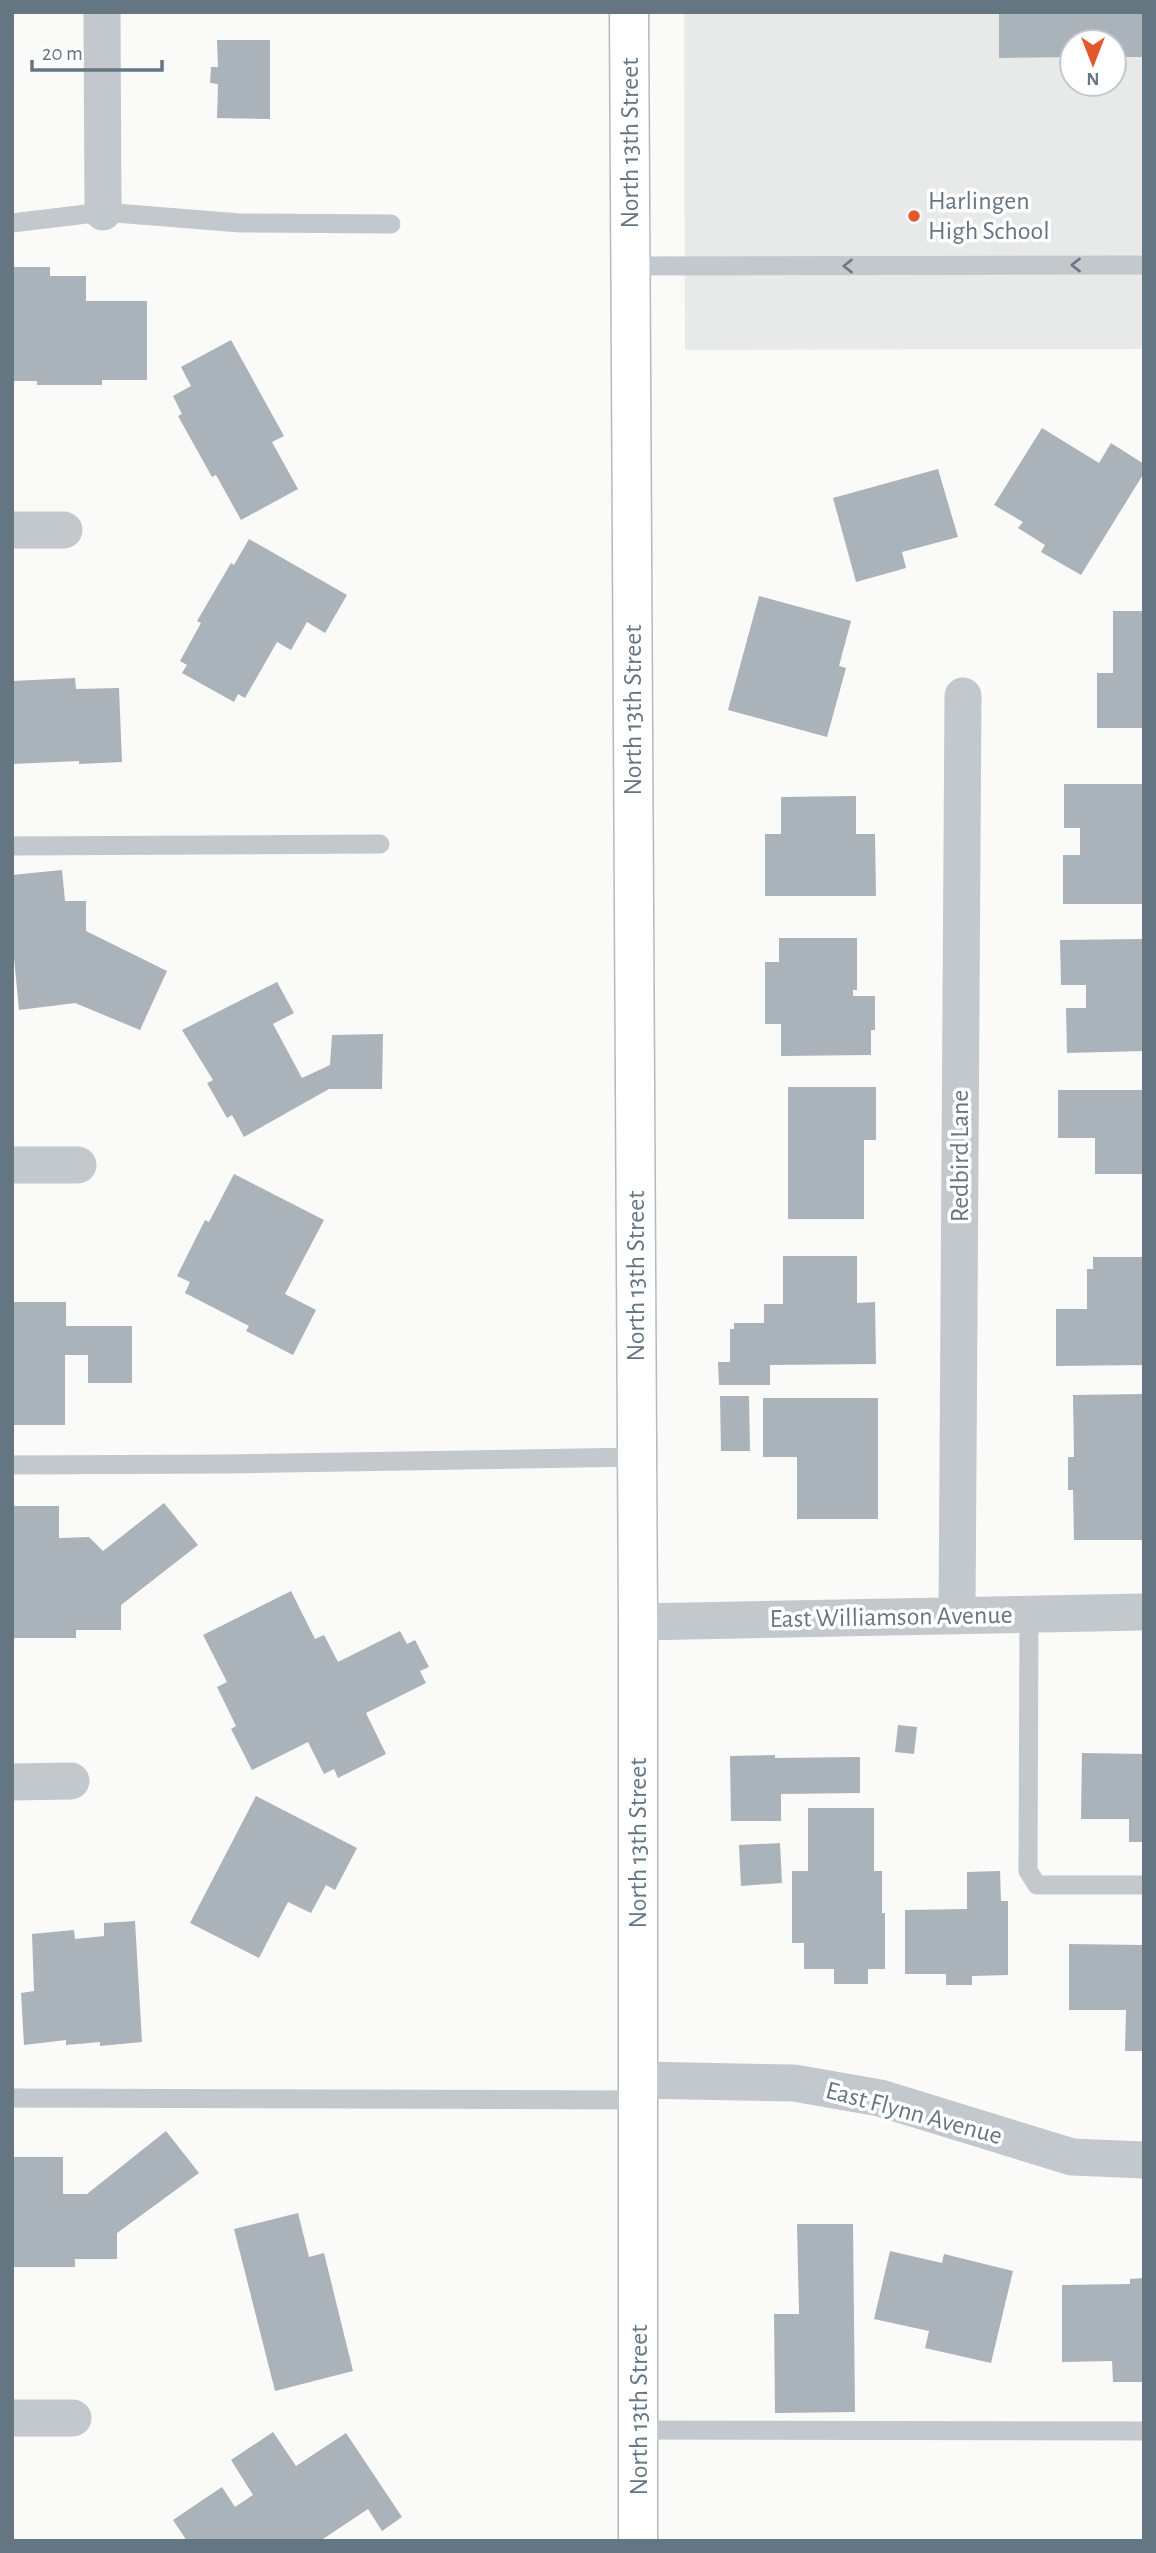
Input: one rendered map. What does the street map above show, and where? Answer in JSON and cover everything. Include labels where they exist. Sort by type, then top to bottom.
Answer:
[{"type":"street","points":[[102,12],[103,212]]},
{"type":"street","name":"North 13th Street","points":[[629,12],[638,1622],[638,2541]]},
{"type":"street","points":[[12,530],[64,530]]},
{"type":"street","name":"Redbird Lane","points":[[957,1616],[963,696]]},
{"type":"street","points":[[12,1165],[78,1165]]},
{"type":"street","name":"East Williamson Avenue","points":[[638,1622],[1144,1612]]},
{"type":"street","points":[[12,1782],[71,1782]]},
{"type":"street","name":"East Flynn Avenue","points":[[639,2090],[794,2083],[880,2098],[1072,2157],[1144,2160]]},
{"type":"street","points":[[12,2418],[73,2418]]},
{"type":"lane","points":[[12,223],[103,212],[240,223],[391,225]]},
{"type":"lane","points":[[631,266],[1144,265]]},
{"type":"lane","points":[[12,846],[380,844]]},
{"type":"lane","points":[[12,1465],[637,1457]]},
{"type":"lane","points":[[1029,1614],[1028,1871],[1037,1885],[1144,1885]]},
{"type":"lane","points":[[12,2098],[639,2090]]},
{"type":"lane","points":[[639,2430],[1144,2431]]},
{"type":"shaded area","name":"Harlingen High School","points":[[684,12],[1144,12],[1144,349],[685,350]]},
{"type":"building","points":[[999,12],[1144,12],[1144,57],[1128,57],[1128,28],[1058,28],[1058,57],[999,58]]},
{"type":"building","points":[[217,40],[270,40],[270,119],[217,118],[218,84],[210,83],[211,67],[218,67]]},
{"type":"building","points":[[12,267],[50,267],[50,276],[86,276],[86,301],[147,301],[147,380],[102,380],[102,385],[37,385],[37,381],[12,381]]},
{"type":"building","points":[[231,340],[284,436],[272,442],[298,489],[241,520],[216,475],[212,477],[178,416],[182,414],[173,396],[191,386],[181,367]]},
{"type":"building","points":[[1042,428],[1099,463],[1111,443],[1144,464],[1144,473],[1081,575],[1041,552],[1045,545],[1018,528],[1023,522],[994,505]]},
{"type":"building","points":[[938,469],[958,537],[902,552],[906,568],[856,582],[833,498]]},
{"type":"building","points":[[249,539],[347,595],[325,633],[307,622],[291,650],[277,642],[245,698],[238,694],[234,702],[182,673],[187,665],[180,661],[201,623],[197,621],[231,563],[234,565]]},
{"type":"building","points":[[759,596],[851,621],[839,666],[846,668],[827,737],[728,710]]},
{"type":"building","points":[[1113,611],[1144,611],[1144,728],[1097,728],[1097,673],[1113,673]]},
{"type":"building","points":[[75,678],[76,689],[119,688],[122,762],[12,764],[12,681]]},
{"type":"building","points":[[1064,784],[1144,784],[1144,904],[1063,904],[1063,855],[1080,855],[1080,828],[1064,828]]},
{"type":"building","points":[[856,796],[856,834],[875,834],[876,896],[765,896],[765,834],[781,834],[781,797]]},
{"type":"building","points":[[62,870],[65,901],[86,901],[86,931],[167,971],[140,1030],[75,1003],[19,1010],[12,937],[12,875]]},
{"type":"building","points":[[779,938],[857,938],[857,990],[853,990],[853,996],[875,996],[875,1030],[871,1030],[871,1055],[781,1056],[781,1024],[765,1024],[765,962],[779,962]]},
{"type":"building","points":[[1144,939],[1144,1051],[1067,1053],[1066,1008],[1086,1008],[1086,985],[1061,985],[1060,940]]},
{"type":"building","points":[[277,982],[294,1013],[273,1024],[302,1078],[330,1065],[332,1035],[383,1034],[382,1089],[329,1089],[244,1137],[232,1115],[227,1118],[207,1083],[213,1080],[182,1030]]},
{"type":"building","points":[[788,1087],[876,1087],[876,1140],[864,1140],[864,1219],[788,1219]]},
{"type":"building","points":[[1058,1090],[1144,1090],[1144,1174],[1095,1174],[1095,1138],[1058,1138]]},
{"type":"building","points":[[234,1174],[324,1220],[285,1294],[316,1310],[293,1355],[246,1331],[249,1326],[185,1293],[190,1282],[177,1276],[205,1220],[209,1222]]},
{"type":"building","points":[[783,1256],[857,1256],[857,1303],[875,1302],[876,1364],[770,1365],[770,1385],[719,1385],[718,1362],[730,1362],[730,1329],[734,1329],[734,1323],[764,1323],[764,1304],[783,1304]]},
{"type":"building","points":[[1093,1257],[1144,1257],[1144,1365],[1056,1366],[1056,1309],[1087,1309],[1087,1269],[1093,1269]]},
{"type":"building","points":[[12,1302],[66,1302],[66,1326],[132,1326],[132,1383],[88,1383],[88,1355],[65,1355],[65,1425],[13,1425]]},
{"type":"building","points":[[1143,1394],[1144,1540],[1074,1540],[1073,1490],[1068,1490],[1068,1457],[1074,1457],[1073,1395]]},
{"type":"building","points":[[720,1396],[749,1396],[750,1451],[721,1451]]},
{"type":"building","points":[[763,1398],[878,1398],[878,1519],[797,1519],[797,1457],[763,1457]]},
{"type":"building","points":[[164,1503],[198,1545],[121,1605],[121,1630],[76,1630],[76,1638],[12,1638],[12,1506],[59,1506],[59,1538],[89,1537],[103,1551]]},
{"type":"building","points":[[291,1591],[315,1639],[324,1635],[338,1662],[400,1631],[407,1644],[415,1640],[429,1667],[420,1671],[426,1683],[366,1713],[386,1754],[338,1778],[334,1769],[324,1774],[308,1742],[252,1770],[231,1729],[236,1726],[217,1687],[227,1682],[203,1635]]},
{"type":"building","points":[[898,1725],[917,1727],[914,1754],[895,1752]]},
{"type":"building","points":[[1082,1753],[1144,1754],[1144,1842],[1129,1842],[1129,1819],[1081,1819]]},
{"type":"building","points":[[775,1755],[775,1758],[860,1757],[860,1793],[781,1794],[781,1821],[731,1821],[730,1756]]},
{"type":"building","points":[[256,1796],[357,1848],[335,1890],[326,1885],[311,1913],[288,1902],[259,1958],[190,1923]]},
{"type":"building","points":[[808,1808],[874,1808],[874,1871],[882,1871],[885,1969],[868,1969],[868,1984],[834,1984],[834,1969],[804,1969],[804,1943],[792,1943],[792,1871],[808,1871]]},
{"type":"building","points":[[780,1843],[782,1883],[741,1886],[739,1845]]},
{"type":"building","points":[[1000,1871],[1001,1901],[1008,1901],[1008,1975],[972,1976],[972,1985],[946,1985],[946,1974],[905,1974],[905,1910],[967,1909],[967,1872]]},
{"type":"building","points":[[135,1921],[142,2042],[100,2046],[100,2042],[66,2045],[66,2040],[24,2045],[21,1993],[34,1991],[32,1934],[74,1930],[75,1939],[104,1936],[104,1923]]},
{"type":"building","points":[[1069,1944],[1144,1945],[1144,2051],[1125,2051],[1126,2010],[1069,2010]]},
{"type":"building","points":[[166,2131],[199,2173],[117,2233],[117,2259],[75,2259],[75,2267],[12,2267],[12,2157],[63,2157],[63,2194],[87,2194]]},
{"type":"building","points":[[298,2213],[309,2257],[324,2253],[353,2371],[275,2391],[234,2229]]},
{"type":"building","points":[[797,2224],[853,2224],[855,2412],[775,2413],[774,2314],[799,2314]]},
{"type":"building","points":[[890,2251],[942,2263],[944,2254],[1013,2271],[991,2363],[925,2348],[929,2331],[874,2319]]},
{"type":"building","points":[[1144,2278],[1144,2382],[1113,2382],[1112,2361],[1062,2362],[1062,2285],[1130,2284],[1130,2279]]},
{"type":"building","points":[[273,2432],[296,2466],[346,2433],[402,2517],[382,2531],[368,2509],[320,2541],[187,2541],[173,2520],[222,2487],[235,2507],[253,2495],[231,2460]]},
{"type":"place","name":"Harlingen High School","points":[[914,216]]}]
